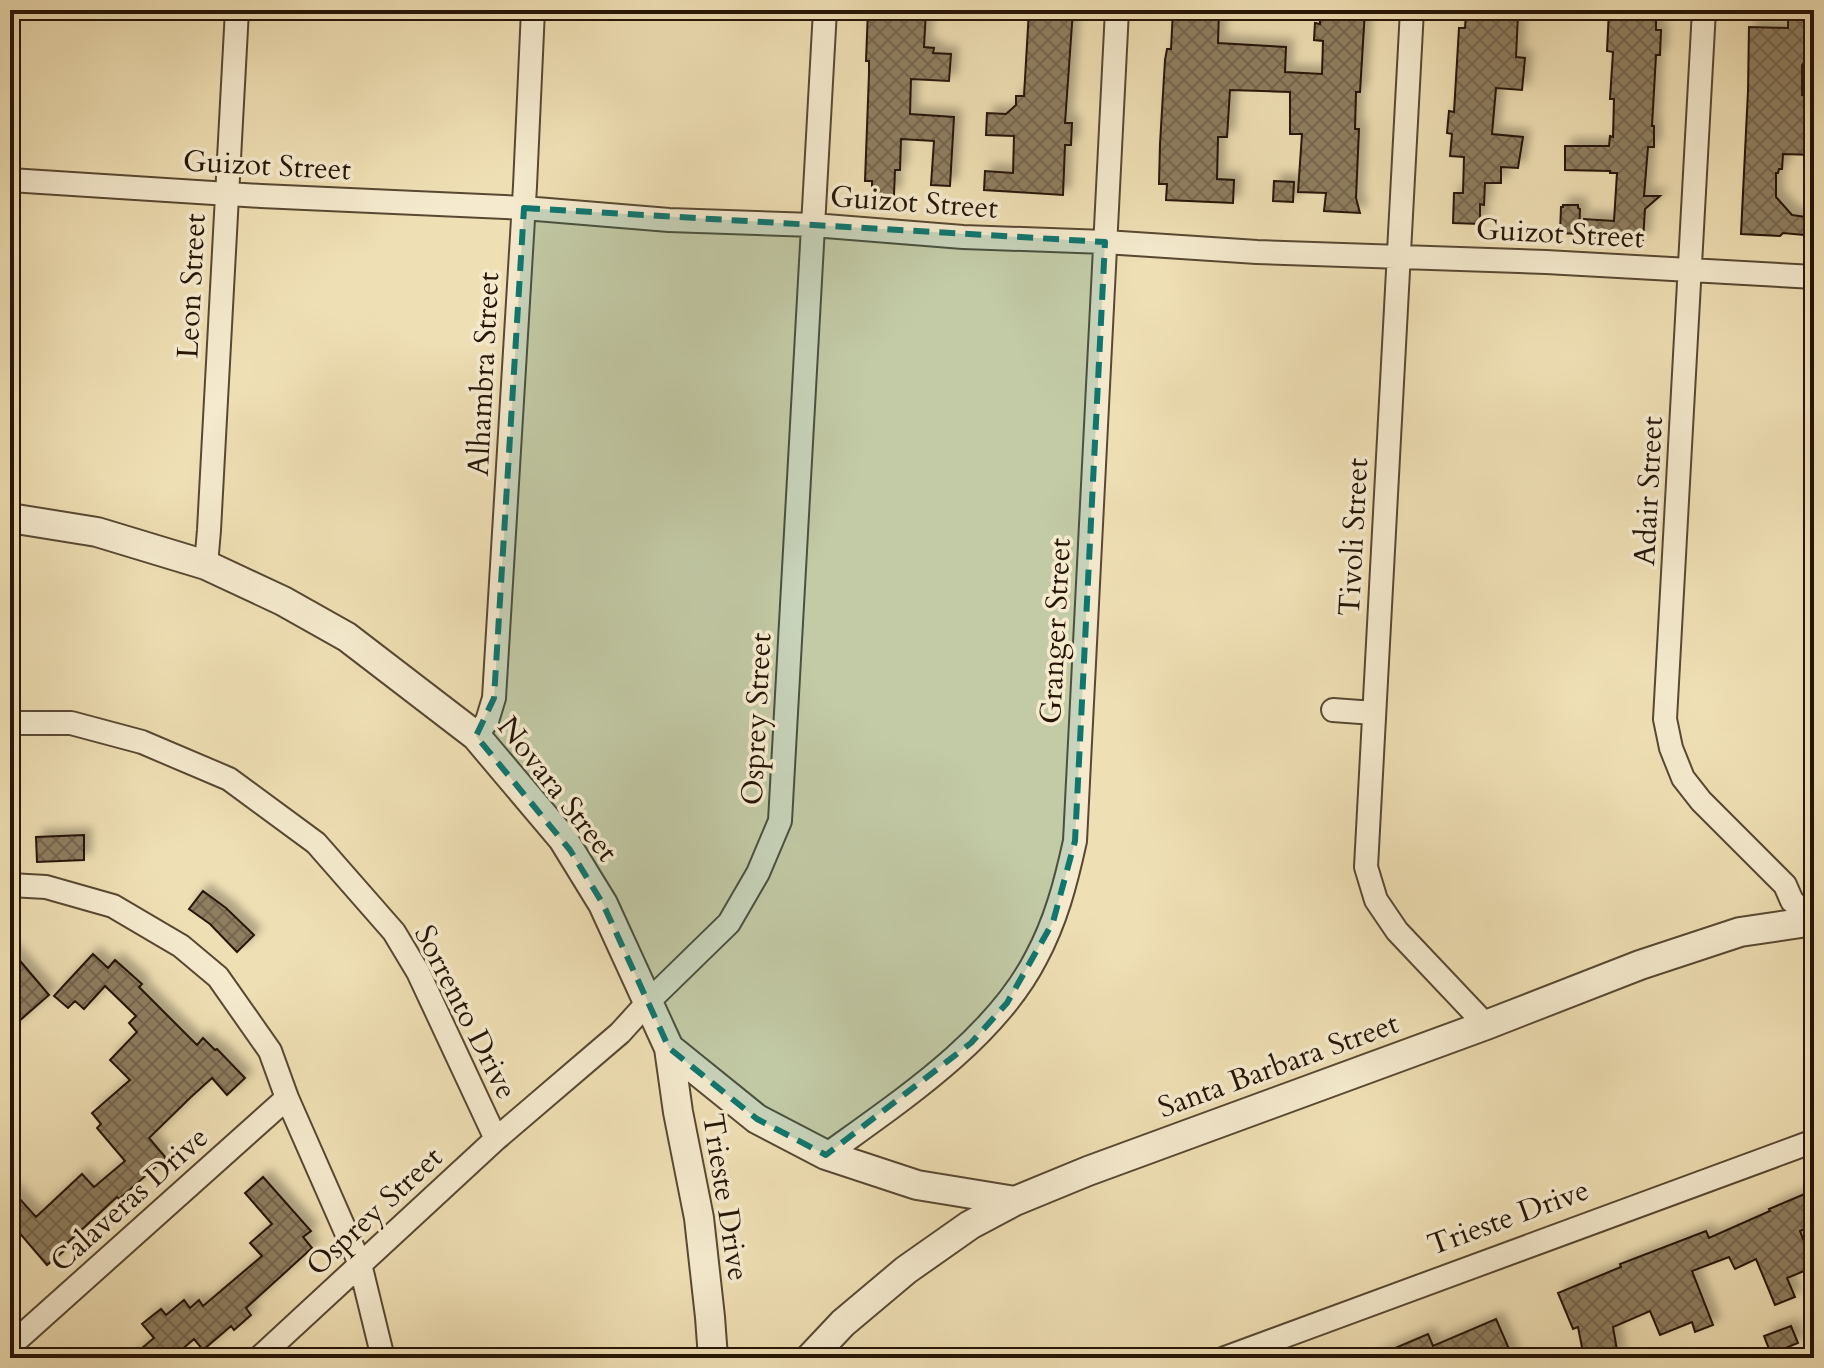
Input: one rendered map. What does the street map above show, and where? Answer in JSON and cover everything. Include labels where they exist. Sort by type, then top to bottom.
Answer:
[{"type":"street","name":"Leon Street","points":[[206,565],[237,10]]},
{"type":"street","name":"Alhambra Street","points":[[476,736],[487,721],[494,698],[533,10]]},
{"type":"street","name":"Osprey Street","points":[[259,1358],[496,1139],[620,1033],[729,923],[758,873],[780,821],[825,10]]},
{"type":"street","name":"Granger Street","points":[[826,1155],[932,1076],[971,1043],[1007,1003],[1035,961],[1066,884],[1076,826],[1117,10]]},
{"type":"street","name":"Tivoli Street","points":[[1412,10],[1366,867],[1376,900],[1397,931],[1486,1025]]},
{"type":"street","name":"Adair Street","points":[[1704,10],[1665,719],[1671,748],[1683,778],[1701,801],[1785,885],[1792,901],[1814,920]]},
{"type":"street","name":"Guizot Street","points":[[10,180],[524,208],[669,220],[813,225],[963,237],[1546,262],[1814,277]]},
{"type":"street","name":"Novara Street","points":[[10,518],[97,532],[206,565],[283,601],[347,637],[476,736],[563,839],[603,904],[669,1048],[757,1119],[826,1155],[917,1185],[1015,1201]]},
{"type":"street","points":[[1333,710],[1374,713]]},
{"type":"street","name":"Sorrento Drive","points":[[10,723],[71,723],[142,742],[229,779],[316,843],[394,932],[418,972],[496,1139]]},
{"type":"street","points":[[10,885],[46,887],[113,906],[181,946],[218,977],[270,1051],[287,1098],[360,1264],[383,1358]]},
{"type":"street","name":"Santa Barbara Street","points":[[810,1358],[864,1305],[914,1264],[970,1225],[1015,1201],[1640,965],[1740,932],[1814,920]]},
{"type":"street","name":"Trieste Drive","points":[[669,1048],[699,1218],[713,1358]]},
{"type":"street","name":"Calaveras Drive","points":[[10,1346],[287,1098]]},
{"type":"street","name":"Trieste Drive","points":[[1229,1357],[1814,1141]]},
{"type":"highlighted area","points":[[524,208],[1105,242],[1075,841],[1053,922],[1007,1003],[971,1043],[826,1155],[757,1119],[669,1048],[603,904],[570,850],[476,736],[494,698]]},
{"type":"building","points":[[868,10],[926,10],[924,47],[934,48],[933,53],[951,54],[949,81],[911,79],[910,114],[954,117],[950,186],[931,185],[934,141],[901,139],[900,170],[895,170],[894,195],[872,194],[872,181],[865,181]]},
{"type":"building","points":[[1029,10],[1073,10],[1065,123],[1072,123],[1071,145],[1065,145],[1063,195],[984,190],[985,171],[1013,173],[1014,136],[986,135],[987,113],[1006,114],[1016,105],[1016,96],[1024,96]]},
{"type":"building","points":[[1173,10],[1219,10],[1218,43],[1286,47],[1285,72],[1322,74],[1323,41],[1314,40],[1315,23],[1320,24],[1320,10],[1365,10],[1355,129],[1359,129],[1356,198],[1360,213],[1324,211],[1326,193],[1298,192],[1302,134],[1290,134],[1290,92],[1230,90],[1227,137],[1218,137],[1217,179],[1234,180],[1233,203],[1166,200],[1167,184],[1159,184],[1160,144],[1165,60],[1167,49],[1171,49]]},
{"type":"building","points":[[1609,10],[1656,10],[1656,30],[1661,30],[1660,55],[1656,55],[1652,126],[1654,147],[1648,147],[1644,196],[1660,196],[1645,209],[1643,240],[1583,237],[1584,219],[1614,221],[1617,173],[1565,170],[1565,146],[1609,146],[1610,136],[1613,137],[1614,99],[1610,99],[1613,52],[1607,51]]},
{"type":"building","points":[[1466,13],[1518,15],[1516,57],[1525,58],[1522,90],[1496,88],[1492,134],[1523,137],[1518,168],[1501,167],[1501,183],[1485,183],[1484,205],[1480,204],[1480,224],[1453,223],[1454,193],[1463,193],[1464,157],[1450,156],[1452,134],[1447,133],[1449,111],[1454,112],[1459,28],[1465,28]]},
{"type":"building","points":[[1788,19],[1808,20],[1802,95],[1814,96],[1813,155],[1783,154],[1782,169],[1776,173],[1776,197],[1792,215],[1814,218],[1814,236],[1741,234],[1749,27],[1788,28]]},
{"type":"building","points":[[1274,181],[1294,182],[1293,202],[1273,201]]},
{"type":"building","points":[[1563,205],[1578,205],[1579,234],[1560,233]]},
{"type":"building","points":[[84,835],[84,860],[37,862],[36,837]]},
{"type":"building","points":[[203,891],[254,935],[237,952],[210,924],[189,909]]},
{"type":"building","points":[[10,949],[49,995],[10,1029]]},
{"type":"building","points":[[93,954],[108,968],[115,960],[142,984],[139,987],[197,1045],[203,1038],[245,1078],[227,1095],[212,1078],[191,1097],[149,1138],[166,1158],[119,1199],[117,1197],[47,1265],[10,1222],[10,1188],[36,1217],[82,1174],[94,1187],[125,1161],[97,1128],[101,1124],[92,1113],[130,1080],[110,1060],[137,1032],[129,1023],[136,1016],[105,986],[84,1009],[75,1001],[68,1008],[54,996]]},
{"type":"building","points":[[263,1177],[311,1231],[303,1237],[312,1248],[246,1308],[251,1315],[234,1330],[231,1326],[203,1350],[194,1339],[172,1358],[130,1358],[154,1338],[142,1324],[161,1309],[166,1315],[184,1300],[190,1308],[199,1300],[203,1306],[262,1256],[250,1243],[272,1224],[245,1193]]},
{"type":"building","points":[[1814,1190],[1814,1225],[1800,1231],[1814,1267],[1787,1278],[1795,1297],[1775,1305],[1756,1259],[1735,1269],[1729,1257],[1692,1271],[1713,1325],[1695,1332],[1692,1322],[1660,1335],[1650,1311],[1613,1327],[1618,1356],[1584,1358],[1578,1327],[1573,1329],[1558,1293],[1621,1267],[1620,1264],[1706,1231],[1709,1238]]},
{"type":"building","points":[[1496,1319],[1513,1358],[1372,1358],[1428,1334],[1433,1346]]},
{"type":"building","points":[[1791,1326],[1798,1343],[1771,1354],[1764,1336]]}]
